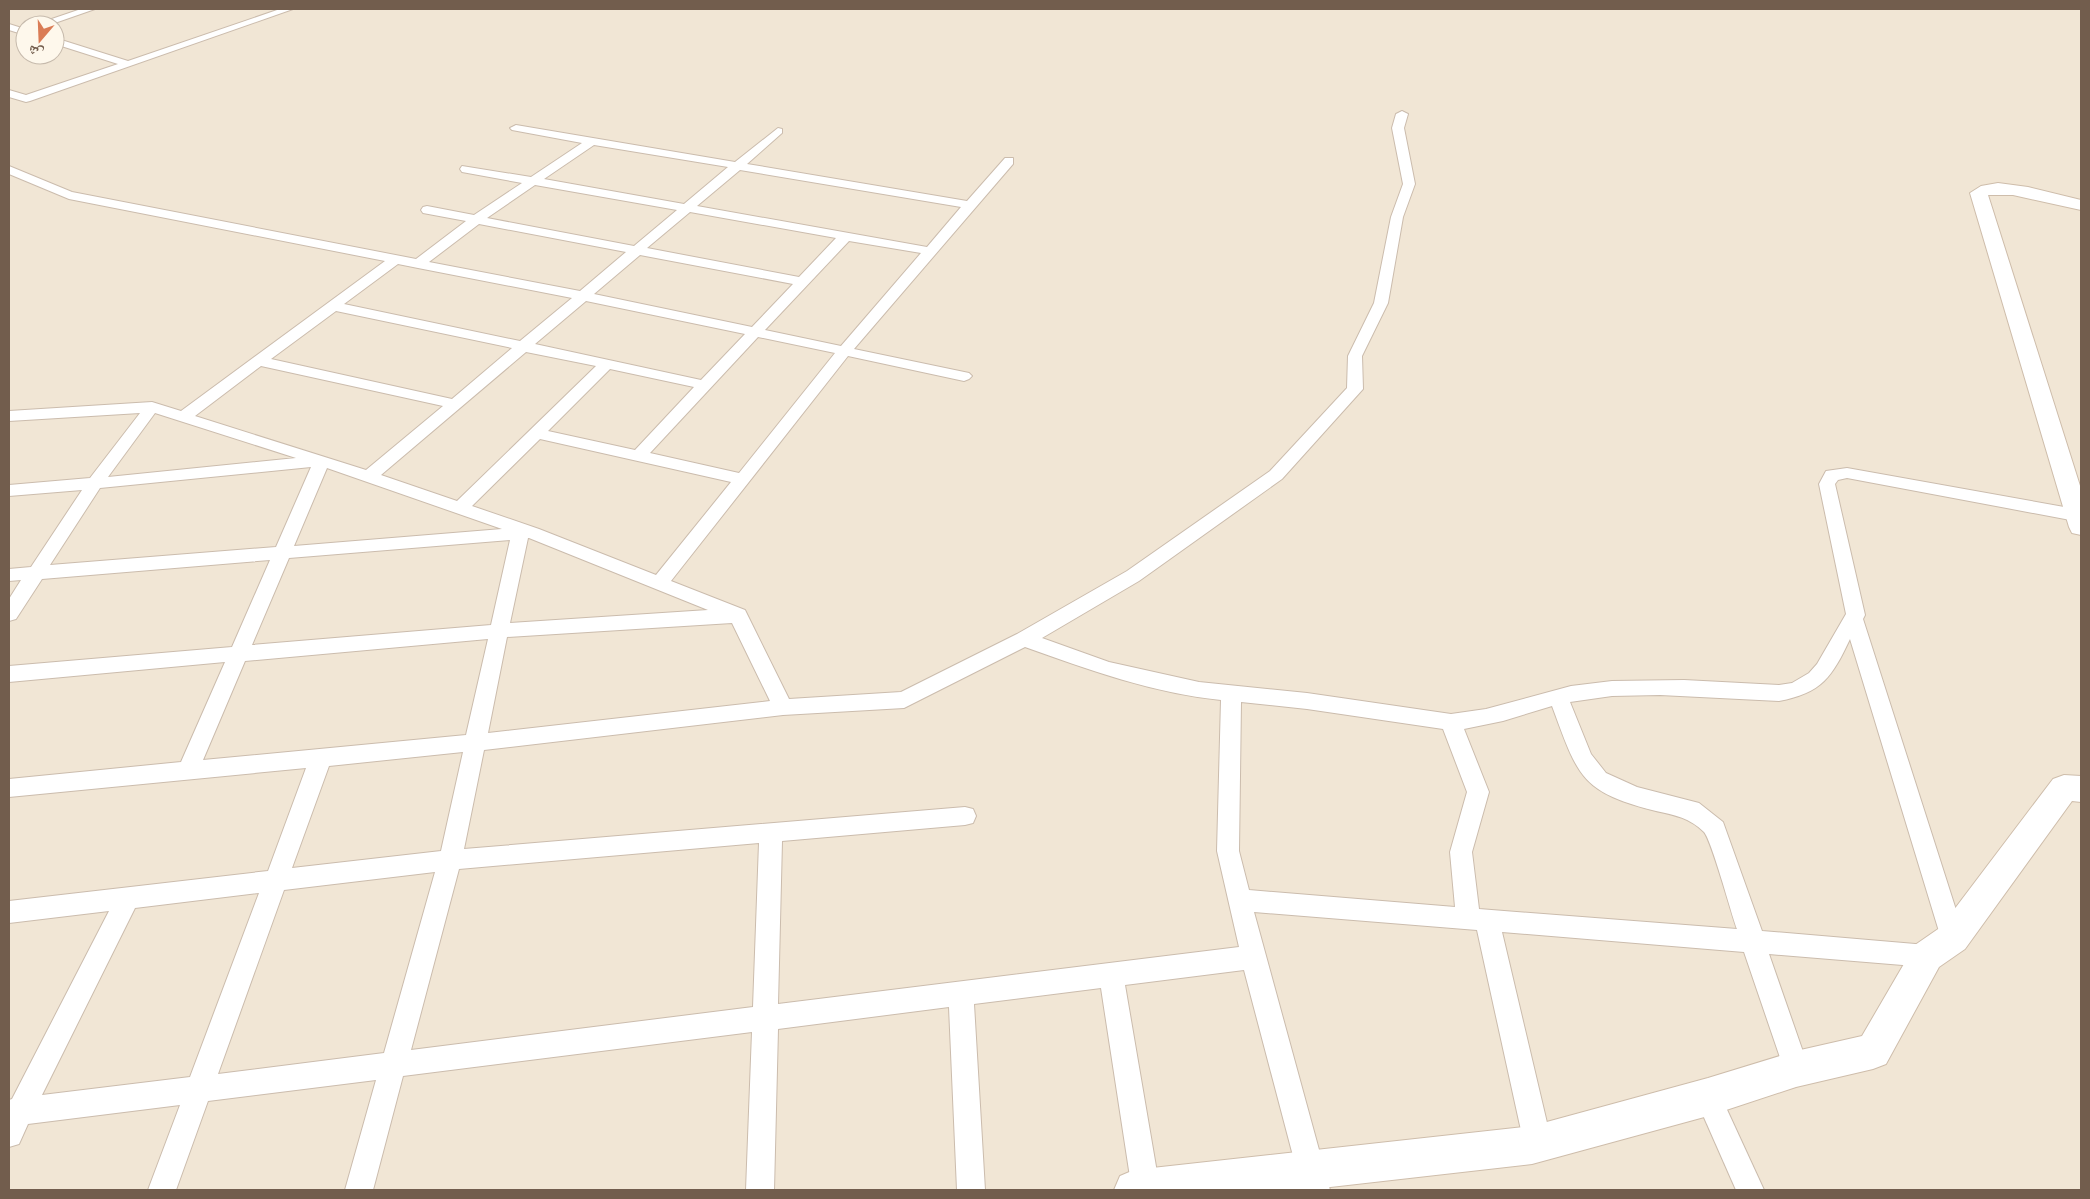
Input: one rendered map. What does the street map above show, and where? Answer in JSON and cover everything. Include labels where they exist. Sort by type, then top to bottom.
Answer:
[{"type":"street","points":[[65,17],[90,9]]},
{"type":"street","points":[[9,93],[26,99],[288,9]]},
{"type":"street","points":[[65,44],[128,64]]},
{"type":"street","points":[[9,788],[476,742],[783,707],[904,700],[1024,639],[1133,576],[1276,475],[1355,389],[1355,356],[1381,303],[1397,217],[1409,184],[1398,128],[1402,114]]},
{"type":"street","points":[[516,128],[970,205]]},
{"type":"street","points":[[369,477],[778,130]]},
{"type":"street","points":[[418,264],[477,219],[592,141]]},
{"type":"street","points":[[659,584],[844,352],[1009,160]]},
{"type":"street","points":[[466,169],[929,251]]},
{"type":"street","points":[[9,170],[69,195],[582,296],[964,376]]},
{"type":"street","points":[[1940,947],[1854,620],[1856,610],[1827,484],[1832,476],[1847,473],[2080,520],[1980,193],[1986,189],[2001,188],[2081,205]]},
{"type":"street","points":[[427,210],[802,282]]},
{"type":"street","points":[[638,456],[846,236]]},
{"type":"street","points":[[183,417],[396,259]]},
{"type":"street","points":[[334,306],[704,385]]},
{"type":"street","points":[[259,361],[454,404]]},
{"type":"street","points":[[460,508],[607,364]]},
{"type":"street","points":[[9,416],[152,407],[322,461],[460,508],[738,615],[783,707]]},
{"type":"street","points":[[9,614],[95,483],[152,407]]},
{"type":"street","points":[[536,433],[742,479]]},
{"type":"street","points":[[9,490],[162,478],[322,461]]},
{"type":"street","points":[[188,770],[322,461]]},
{"type":"street","points":[[9,575],[526,533]]},
{"type":"street","points":[[359,1190],[450,860],[499,631],[526,533]]},
{"type":"street","points":[[9,674],[239,652],[499,631],[738,615]]},
{"type":"street","points":[[1024,639],[1115,671],[1168,684],[1231,695],[1307,701],[1451,722],[1474,721],[1558,697],[1587,691],[1648,687],[1779,694],[1795,691],[1816,680],[1849,624],[1854,620]]},
{"type":"street","points":[[1231,695],[1228,851],[1253,957],[1314,1180]]},
{"type":"street","points":[[1558,697],[1587,766],[1597,779],[1613,787],[1691,810],[1715,828],[1796,1069]]},
{"type":"street","points":[[1451,722],[1478,792],[1461,852],[1464,896],[1478,920],[1538,1144]]},
{"type":"street","points":[[162,1190],[321,757]]},
{"type":"street","points":[[1111,974],[1142,1190],[1314,1180],[1538,1144],[1708,1097],[1796,1069],[1873,1051],[1940,947],[2064,788],[2081,789]]},
{"type":"street","points":[[9,912],[450,860],[965,816]]},
{"type":"street","points":[[760,1190],[771,832]]},
{"type":"street","points":[[12,1120],[128,898]]},
{"type":"street","points":[[1239,900],[1754,942],[1940,947]]},
{"type":"street","points":[[12,1120],[200,1089],[1253,957]]},
{"type":"street","points":[[961,993],[971,1190]]},
{"type":"street","points":[[1708,1097],[1750,1190]]},
{"type":"shaded area","points":[[9,9],[2081,9],[2081,1190],[9,1190]]}]
